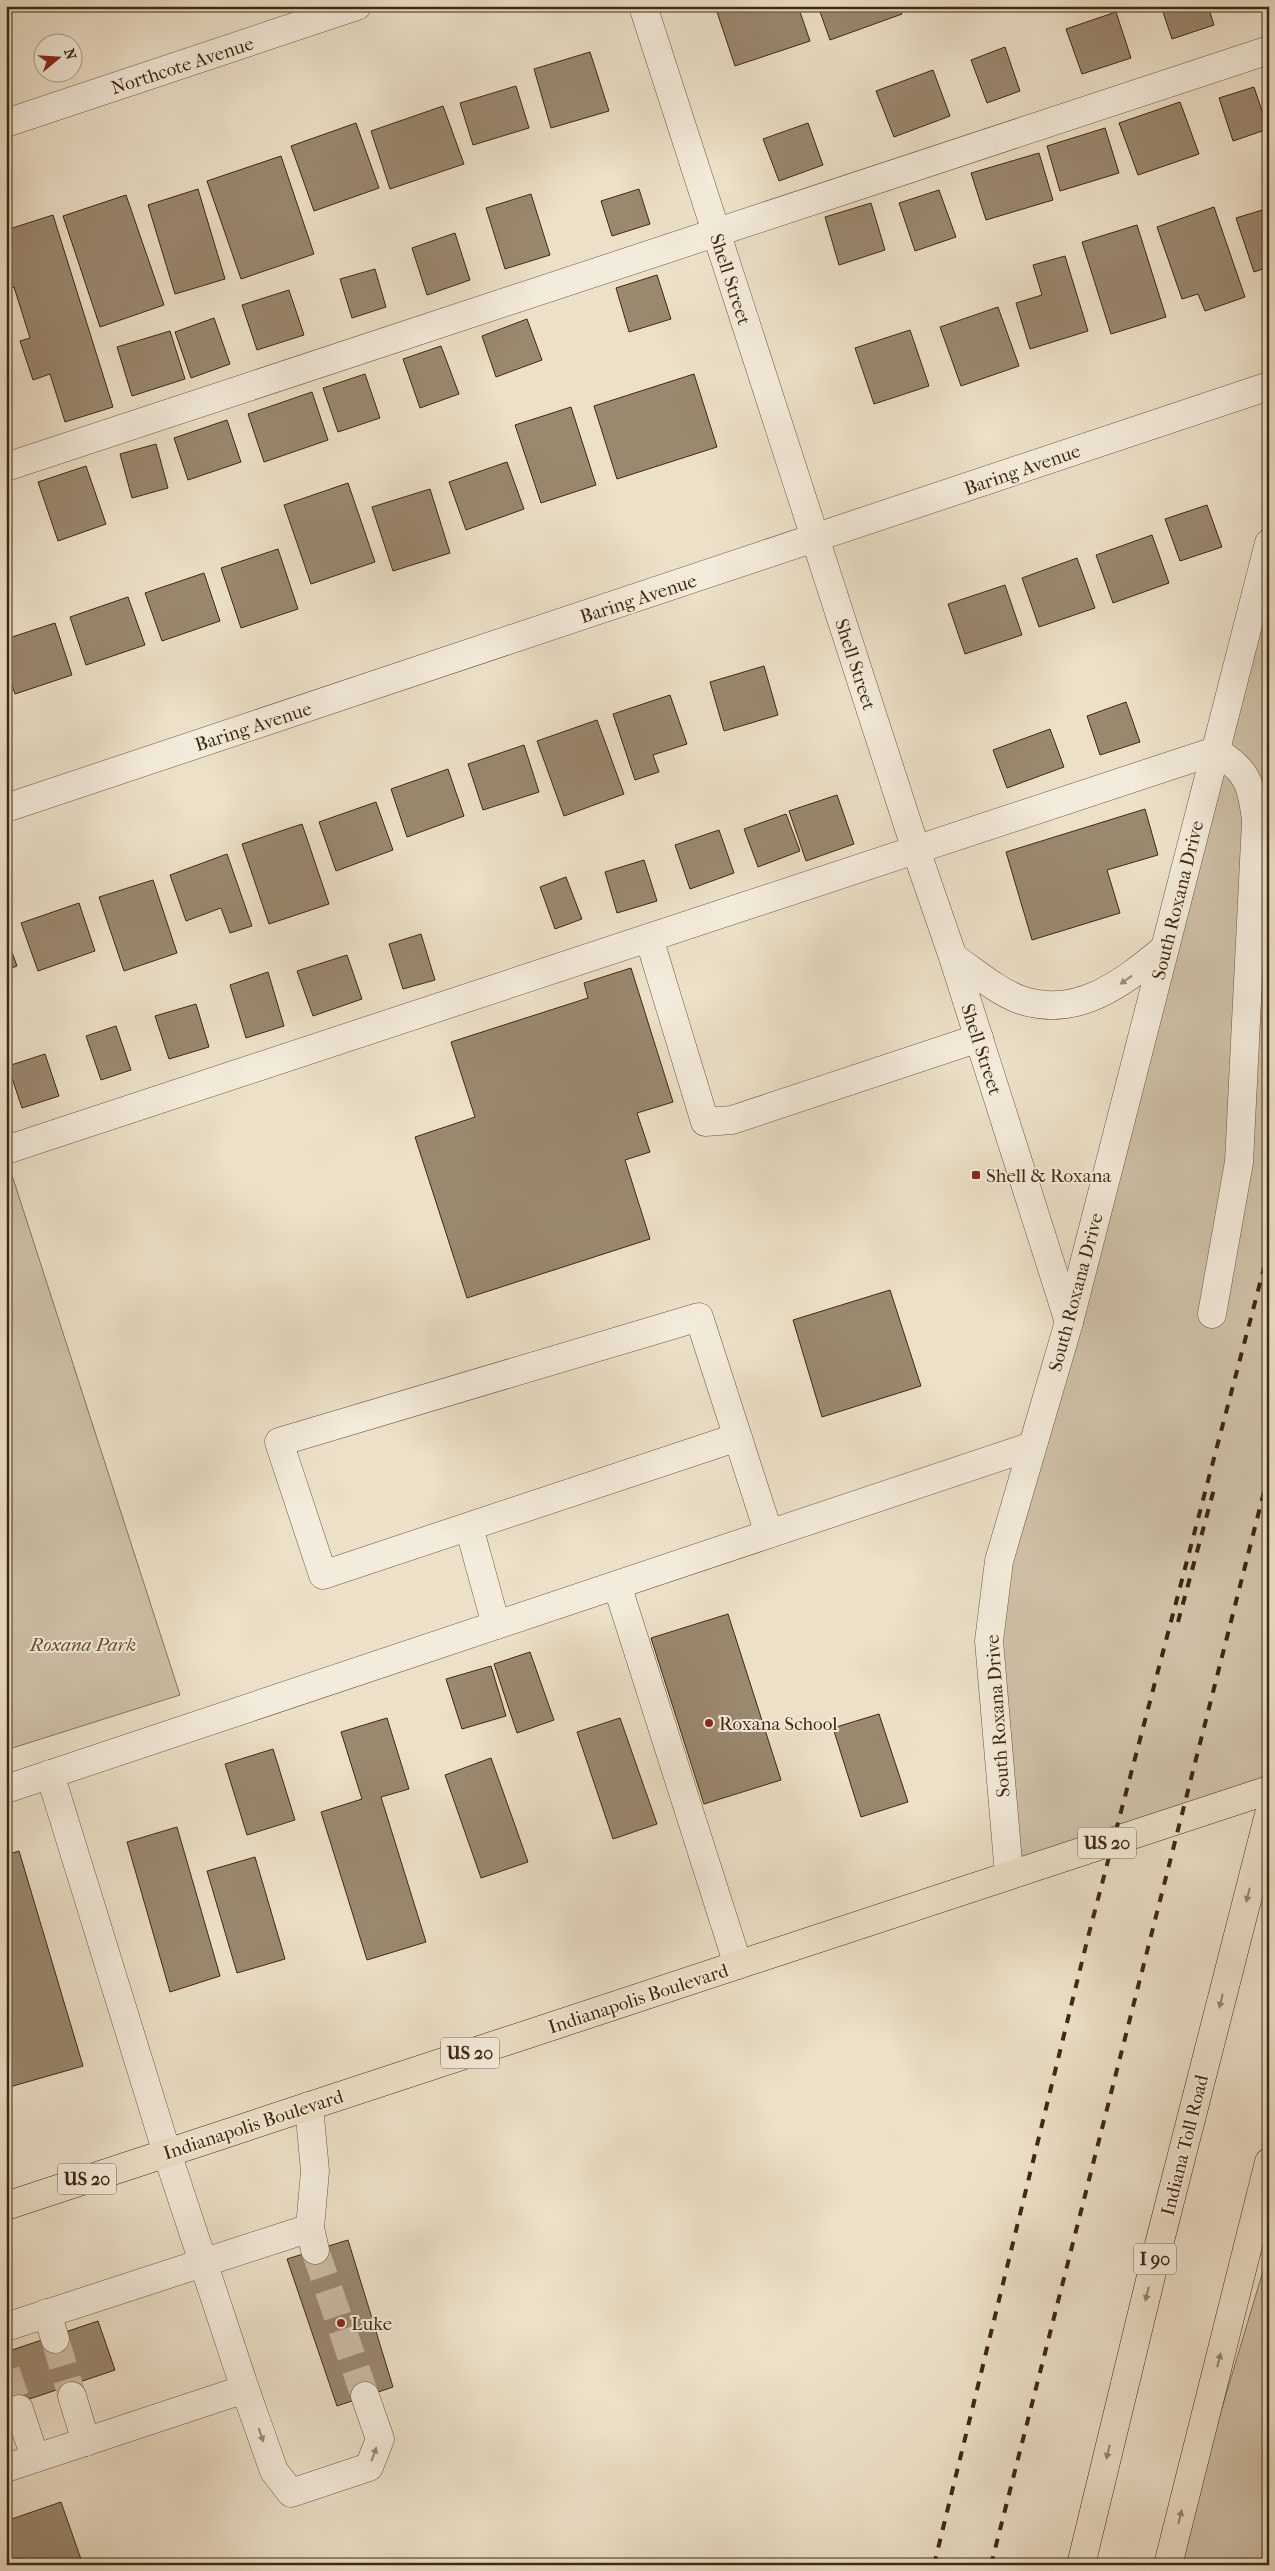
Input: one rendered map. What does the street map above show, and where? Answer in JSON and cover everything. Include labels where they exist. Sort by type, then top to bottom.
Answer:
[{"type":"main road","name":"Indianapolis Boulevard","points":[[6,2206],[1009,1874],[1269,1790]]},
{"type":"main road","name":"Indiana Toll Road","points":[[1081,2565],[1232,1954],[1269,1814]]},
{"type":"main road","points":[[1168,2565],[1269,2162]]},
{"type":"street","name":"Northcote Avenue","points":[[6,123],[357,6]]},
{"type":"street","name":"Shell Street","points":[[643,6],[916,850],[953,957],[1069,1322]]},
{"type":"street","points":[[6,467],[717,234],[1269,50]]},
{"type":"street","name":"Baring Avenue","points":[[6,808],[1269,386]]},
{"type":"street","name":"South Roxana Drive","points":[[1009,1874],[989,1641],[999,1561],[1069,1322],[1269,543]]},
{"type":"street","points":[[6,1150],[1215,751],[1233,761],[1242,770],[1254,800],[1256,821],[1239,1162],[1212,1314]]},
{"type":"street","points":[[649,938],[705,1122],[732,1120],[979,1038]]},
{"type":"street","points":[[953,957],[1001,990],[1020,1000],[1060,1005],[1079,1002],[1115,988],[1164,949]]},
{"type":"street","points":[[738,1437],[323,1575],[279,1442],[699,1317],[738,1437],[769,1534]]},
{"type":"street","points":[[6,1789],[1032,1446]]},
{"type":"street","points":[[469,1527],[496,1625]]},
{"type":"street","points":[[616,1585],[738,1965]]},
{"type":"street","points":[[50,1774],[167,2153],[245,2389],[274,2471],[291,2492],[369,2467],[380,2439],[365,2396]]},
{"type":"street","points":[[6,2327],[203,2262],[313,2239],[315,2170],[309,2106]]},
{"type":"street","points":[[47,2313],[55,2339]]},
{"type":"street","points":[[6,2468],[245,2389]]},
{"type":"street","points":[[72,2396],[86,2442]]},
{"type":"street","points":[[19,2409],[35,2458]]},
{"type":"green space","points":[[1269,543],[1269,1790],[1009,1874],[989,1641]]},
{"type":"green space","name":"Roxana Park","points":[[10,1169],[180,1695],[6,1750],[6,1170]]},
{"type":"green space","points":[[1269,2251],[1269,2565],[1175,2565]]},
{"type":"building","points":[[715,6],[798,6],[810,41],[735,66]]},
{"type":"building","points":[[818,6],[899,6],[902,14],[830,40]]},
{"type":"building","points":[[1161,6],[1208,6],[1214,25],[1172,39]]},
{"type":"building","points":[[1116,12],[1131,58],[1082,74],[1066,29]]},
{"type":"building","points":[[1005,47],[1020,91],[987,103],[971,60]]},
{"type":"building","points":[[590,52],[609,111],[551,128],[534,69]]},
{"type":"building","points":[[933,70],[950,116],[894,137],[876,91]]},
{"type":"building","points":[[516,86],[529,128],[473,145],[460,103]]},
{"type":"building","points":[[1254,87],[1268,129],[1233,141],[1219,98]]},
{"type":"building","points":[[1180,102],[1199,154],[1138,175],[1119,123]]},
{"type":"building","points":[[443,106],[464,164],[390,189],[371,131]]},
{"type":"building","points":[[356,123],[379,188],[314,211],[291,146]]},
{"type":"building","points":[[808,123],[823,165],[779,181],[763,139]]},
{"type":"building","points":[[1105,128],[1119,173],[1060,191],[1047,146]]},
{"type":"building","points":[[1039,153],[1053,200],[986,220],[971,173]]},
{"type":"building","points":[[281,156],[314,254],[241,279],[207,181]]},
{"type":"building","points":[[198,189],[225,279],[175,294],[148,205]]},
{"type":"building","points":[[639,189],[650,224],[612,236],[601,201]]},
{"type":"building","points":[[939,190],[956,237],[915,251],[899,203]]},
{"type":"building","points":[[531,194],[550,255],[505,269],[486,208]]},
{"type":"building","points":[[126,195],[164,305],[100,327],[63,216]]},
{"type":"building","points":[[871,203],[885,250],[839,265],[825,217]]},
{"type":"building","points":[[1214,207],[1245,297],[1205,311],[1198,294],[1182,299],[1157,227]]},
{"type":"building","points":[[1269,208],[1269,267],[1254,272],[1236,218]]},
{"type":"building","points":[[53,215],[113,407],[65,422],[50,374],[33,380],[20,341],[30,338],[14,287],[6,290],[6,230]]},
{"type":"building","points":[[1137,225],[1166,317],[1111,334],[1082,242]]},
{"type":"building","points":[[455,233],[470,280],[427,295],[412,248]]},
{"type":"building","points":[[1065,256],[1088,331],[1030,349],[1016,303],[1042,295],[1033,265]]},
{"type":"building","points":[[375,269],[386,307],[352,318],[340,279]]},
{"type":"building","points":[[657,275],[671,319],[629,332],[616,288]]},
{"type":"building","points":[[289,290],[304,335],[257,350],[242,305]]},
{"type":"building","points":[[998,307],[1019,366],[961,386],[940,327]]},
{"type":"building","points":[[214,318],[230,364],[191,378],[175,332]]},
{"type":"building","points":[[527,319],[542,360],[496,377],[482,336]]},
{"type":"building","points":[[910,330],[929,386],[874,404],[855,348]]},
{"type":"building","points":[[170,331],[185,379],[132,396],[117,347]]},
{"type":"building","points":[[441,346],[459,394],[420,408],[403,359]]},
{"type":"building","points":[[365,374],[380,418],[338,432],[323,388]]},
{"type":"building","points":[[694,374],[717,447],[617,479],[594,406]]},
{"type":"building","points":[[312,392],[328,440],[264,462],[248,414]]},
{"type":"building","points":[[571,407],[596,485],[541,503],[515,425]]},
{"type":"building","points":[[227,420],[241,462],[188,480],[174,438]]},
{"type":"building","points":[[156,444],[168,488],[132,498],[120,454]]},
{"type":"building","points":[[507,462],[524,509],[466,530],[449,482]]},
{"type":"building","points":[[86,466],[106,524],[58,541],[38,482]]},
{"type":"building","points":[[348,483],[375,562],[311,584],[284,505]]},
{"type":"building","points":[[430,489],[450,553],[393,571],[372,507]]},
{"type":"building","points":[[1207,505],[1222,547],[1180,561],[1165,519]]},
{"type":"building","points":[[1152,535],[1169,583],[1113,603],[1096,555]]},
{"type":"building","points":[[278,549],[298,609],[241,628],[221,568]]},
{"type":"building","points":[[1077,558],[1095,608],[1039,627],[1022,578]]},
{"type":"building","points":[[204,573],[220,621],[162,641],[145,593]]},
{"type":"building","points":[[1005,585],[1022,635],[965,654],[948,604]]},
{"type":"building","points":[[128,597],[145,645],[86,665],[70,617]]},
{"type":"building","points":[[55,623],[72,675],[15,694],[6,669],[6,639]]},
{"type":"building","points":[[764,666],[778,715],[724,731],[710,682]]},
{"type":"building","points":[[670,695],[687,744],[653,755],[659,772],[635,780],[613,714]]},
{"type":"building","points":[[1126,702],[1140,742],[1100,755],[1087,716]]},
{"type":"building","points":[[597,720],[624,794],[564,816],[537,741]]},
{"type":"building","points":[[1050,729],[1064,767],[1007,788],[993,750]]},
{"type":"building","points":[[524,745],[539,792],[483,810],[468,764]]},
{"type":"building","points":[[448,769],[464,816],[407,837],[391,789]]},
{"type":"building","points":[[837,795],[854,844],[806,861],[789,811]]},
{"type":"building","points":[[376,802],[393,850],[336,871],[319,822]]},
{"type":"building","points":[[1145,809],[1158,855],[1107,870],[1120,913],[1032,940],[1006,852]]},
{"type":"building","points":[[786,814],[800,851],[758,867],[744,829]]},
{"type":"building","points":[[302,824],[329,904],[269,924],[242,844]]},
{"type":"building","points":[[719,830],[734,873],[690,889],[675,845]]},
{"type":"building","points":[[227,854],[252,926],[230,933],[221,908],[186,921],[170,875]]},
{"type":"building","points":[[644,860],[657,901],[617,913],[605,872]]},
{"type":"building","points":[[566,877],[582,919],[555,929],[540,887]]},
{"type":"building","points":[[153,880],[177,953],[124,971],[99,897]]},
{"type":"building","points":[[79,903],[95,951],[38,971],[21,923]]},
{"type":"building","points":[[421,934],[435,980],[403,989],[389,944]]},
{"type":"building","points":[[6,936],[17,966],[6,970]]},
{"type":"building","points":[[347,955],[362,999],[313,1016],[297,971]]},
{"type":"building","points":[[631,968],[673,1102],[637,1113],[650,1152],[625,1160],[650,1239],[467,1298],[415,1137],[475,1117],[451,1042],[588,998],[584,983]]},
{"type":"building","points":[[268,972],[284,1026],[246,1038],[230,985]]},
{"type":"building","points":[[196,1004],[209,1047],[169,1059],[155,1016]]},
{"type":"building","points":[[116,1026],[131,1070],[101,1080],[86,1036]]},
{"type":"building","points":[[45,1054],[59,1096],[22,1108],[8,1066]]},
{"type":"building","points":[[890,1290],[921,1386],[822,1417],[793,1320]]},
{"type":"building","points":[[728,1614],[781,1780],[704,1804],[651,1638]]},
{"type":"building","points":[[530,1652],[554,1720],[517,1733],[494,1664]]},
{"type":"building","points":[[491,1666],[506,1716],[462,1729],[446,1679]]},
{"type":"building","points":[[879,1714],[908,1802],[861,1817],[833,1728]]},
{"type":"building","points":[[387,1718],[409,1789],[381,1797],[426,1942],[367,1960],[321,1812],[362,1799],[341,1732]]},
{"type":"building","points":[[620,1718],[657,1824],[613,1839],[577,1732]]},
{"type":"building","points":[[273,1749],[295,1820],[247,1835],[225,1764]]},
{"type":"building","points":[[491,1758],[528,1862],[481,1878],[445,1775]]},
{"type":"building","points":[[177,1827],[220,1976],[170,1992],[127,1842]]},
{"type":"building","points":[[19,1851],[83,2066],[6,2088],[6,1855]]},
{"type":"building","points":[[255,1857],[285,1959],[237,1973],[207,1871]]},
{"type":"building","name":"Luke","points":[[348,2240],[393,2387],[337,2406],[287,2259]]},
{"type":"building","points":[[98,2321],[115,2370],[6,2407],[6,2352]]},
{"type":"building","points":[[61,2502],[83,2565],[6,2565],[6,2521]]},
{"type":"tunnel","points":[[315,2250],[365,2396]]},
{"type":"tunnel","points":[[55,2339],[72,2396]]},
{"type":"tunnel","points":[[6,2371],[19,2409]]},
{"type":"railway","points":[[934,2565],[1088,1937],[1269,1249]]},
{"type":"railway","points":[[991,2565],[1269,1472]]},
{"type":"railway","points":[[1178,1622],[1214,1489]]},
{"type":"place","name":"Shell & Roxana","points":[[976,1175]]},
{"type":"place","name":"Roxana School","points":[[709,1723]]},
{"type":"place","name":"Luke","points":[[341,2323]]}]
